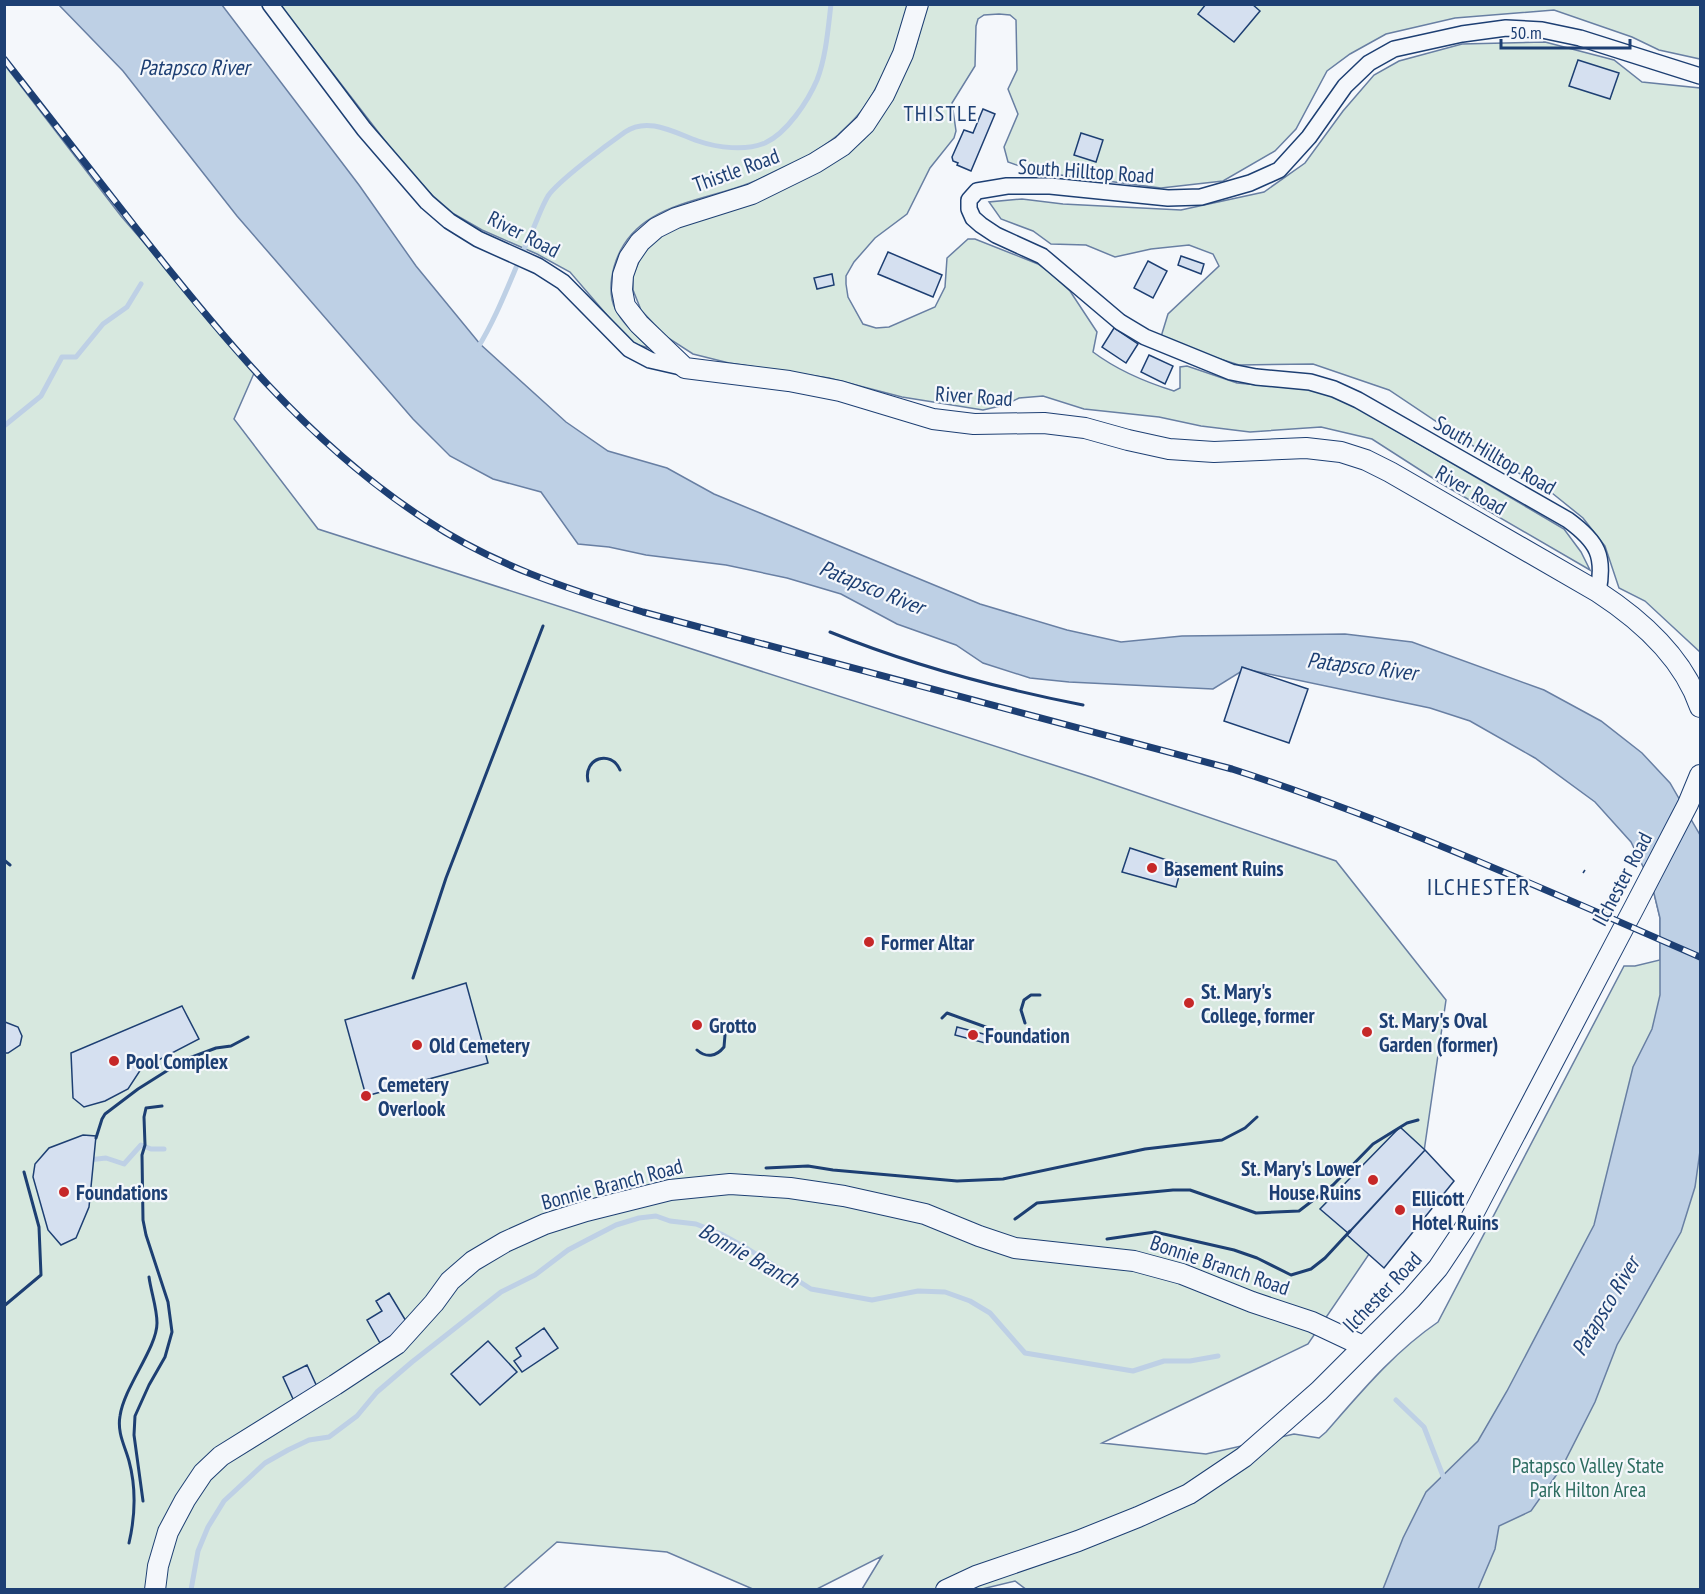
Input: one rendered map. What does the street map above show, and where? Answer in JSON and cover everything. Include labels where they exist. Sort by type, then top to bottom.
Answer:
[{"type":"street","name":"River Road","points":[[270,4],[364,129],[427,202],[449,221],[478,239],[538,266],[563,282],[629,349],[651,360],[685,368],[789,381],[840,392],[933,419],[974,424],[1044,423],[1084,428],[1169,449],[1215,452],[1306,448],[1341,452],[1366,460],[1627,610],[1673,657],[1689,681],[1701,707]]},
{"type":"street","name":"Thistle Road","points":[[685,368],[639,324],[625,306],[622,290],[623,275],[629,258],[648,235],[675,218],[753,194],[815,163],[842,146],[865,124],[884,95],[903,54],[918,4]]},
{"type":"street","name":"South Hilltop Road","points":[[1598,592],[1601,561],[1597,548],[1582,530],[1568,520],[1358,400],[1334,389],[1310,381],[1256,377],[1231,372],[1145,338],[1120,322],[1042,256],[996,235],[981,225],[973,218],[969,209],[969,200],[977,191],[1007,186],[1050,186],[1168,198],[1201,197],[1250,183],[1279,170],[1309,136],[1346,86],[1369,63],[1394,49],[1462,34],[1506,28],[1542,30],[1580,38],[1701,76]]},
{"type":"street","name":"Ilchester Road","points":[[946,1590],[976,1576],[1088,1537],[1189,1494],[1244,1457],[1319,1391],[1411,1299],[1438,1268],[1470,1220],[1688,804],[1701,775]]},
{"type":"street","name":"Bonnie Branch Road","points":[[155,1590],[158,1566],[168,1532],[203,1473],[221,1456],[397,1344],[434,1303],[450,1281],[473,1261],[505,1242],[545,1224],[586,1211],[670,1190],[730,1184],[790,1188],[844,1196],[926,1214],[979,1236],[1016,1248],[1134,1261],[1182,1274],[1252,1302],[1312,1322],[1363,1346]]},
{"type":"green space","points":[[280,5],[908,5],[896,46],[873,94],[855,118],[838,135],[807,156],[773,173],[730,190],[670,209],[651,218],[636,230],[623,246],[611,281],[613,304],[623,321],[649,348],[631,343],[570,272],[537,254],[482,230],[454,214],[432,195],[399,159]]},
{"type":"green space","points":[[927,5],[1700,5],[1700,59],[1659,50],[1632,37],[1554,10],[1455,18],[1386,34],[1350,54],[1327,71],[1296,129],[1275,151],[1223,181],[1161,188],[1037,172],[1008,162],[1004,147],[1018,114],[1008,89],[1017,70],[1016,20],[1010,15],[984,15],[978,19],[976,26],[975,66],[952,103],[956,131],[954,138],[930,168],[907,214],[875,238],[854,262],[846,276],[848,297],[863,324],[876,328],[889,327],[935,307],[945,287],[947,258],[968,239],[975,239],[1038,264],[1049,272],[1070,291],[1097,332],[1093,352],[1122,370],[1174,391],[1180,388],[1180,367],[1187,366],[1237,383],[1325,391],[1564,529],[1581,552],[1590,570],[1442,484],[1372,439],[1321,427],[1250,432],[1201,426],[1159,417],[1084,409],[1043,396],[1019,398],[1005,405],[983,410],[902,397],[829,378],[729,363],[693,354],[665,336],[641,310],[633,290],[633,275],[641,257],[663,230],[807,175],[864,139],[897,90],[916,46]]},
{"type":"green space","points":[[1545,42],[1614,60],[1642,82],[1700,88],[1700,652],[1645,601],[1619,588],[1605,546],[1583,518],[1552,493],[1470,444],[1389,390],[1313,364],[1239,365],[1160,340],[1168,314],[1219,266],[1213,254],[1189,245],[1151,249],[1115,257],[1086,245],[1051,244],[1033,231],[1001,219],[989,202],[1022,199],[1063,204],[1181,210],[1264,192],[1305,163],[1343,111],[1374,75],[1399,61],[1462,44]]},
{"type":"green space","name":"Patapsco Valley State Park Hilton Area","points":[[4,64],[121,216],[255,371],[234,419],[318,529],[1091,777],[1336,861],[1446,1000],[1420,1179],[1308,1344],[1102,1443],[1206,1454],[1294,1434],[1319,1438],[1326,1432],[1392,1359],[1438,1322],[1624,966],[1635,966],[1660,960],[1660,918],[1652,885],[1700,905],[1700,1589],[1027,1590],[1015,1581],[982,1589],[862,1589],[882,1556],[817,1589],[755,1590],[667,1552],[557,1542],[503,1589],[5,1589]]},
{"type":"water","name":"Patapsco River","points":[[59,5],[222,5],[359,185],[416,266],[480,344],[566,422],[608,451],[667,468],[714,494],[980,604],[1067,630],[1121,642],[1182,636],[1345,634],[1412,642],[1544,690],[1601,721],[1642,753],[1670,783],[1700,835],[1700,1151],[1695,1187],[1681,1232],[1617,1345],[1595,1402],[1562,1467],[1531,1511],[1499,1526],[1495,1549],[1478,1589],[1383,1589],[1403,1538],[1426,1492],[1478,1441],[1507,1391],[1594,1225],[1633,1067],[1652,1029],[1660,995],[1660,918],[1652,885],[1631,842],[1595,802],[1535,758],[1470,721],[1430,708],[1245,669],[1213,689],[1030,678],[983,663],[956,645],[897,624],[841,594],[787,578],[726,565],[578,544],[541,492],[493,479],[450,456],[413,419],[237,216],[123,71]]},
{"type":"building","points":[[1206,4],[1252,4],[1260,11],[1234,42],[1198,14]]},
{"type":"building","points":[[1578,60],[1619,73],[1610,99],[1569,86]]},
{"type":"building","points":[[983,109],[995,114],[971,171],[957,165],[958,163],[953,161],[952,157],[964,130],[973,133]]},
{"type":"building","points":[[1081,133],[1103,140],[1096,162],[1074,155]]},
{"type":"building","points":[[888,252],[942,275],[933,297],[878,274]]},
{"type":"building","points":[[1181,256],[1204,264],[1201,274],[1178,265]]},
{"type":"building","points":[[1148,261],[1167,271],[1153,298],[1134,288]]},
{"type":"building","points":[[832,274],[834,285],[817,289],[814,278]]},
{"type":"building","points":[[1114,328],[1138,344],[1126,363],[1102,347]]},
{"type":"building","points":[[1149,355],[1173,366],[1165,384],[1141,372]]},
{"type":"building","points":[[1242,667],[1308,689],[1289,743],[1224,721]]},
{"type":"building","name":"Basement Ruins","points":[[1130,848],[1182,865],[1176,887],[1122,872]]},
{"type":"building","name":"Old Cemetery","points":[[466,983],[488,1063],[366,1096],[345,1020]]},
{"type":"building","name":"Pool Complex","points":[[182,1006],[199,1039],[141,1069],[128,1089],[105,1101],[84,1107],[73,1098],[71,1053]]},
{"type":"building","points":[[5,1022],[18,1027],[22,1036],[20,1045],[8,1053],[4,1053]]},
{"type":"building","name":"Foundation","points":[[957,1027],[991,1036],[985,1043],[955,1035]]},
{"type":"building","name":"St. Mary's Lower House Ruins","points":[[1400,1127],[1425,1150],[1348,1233],[1320,1209]]},
{"type":"building","name":"Foundations","points":[[83,1135],[96,1136],[89,1207],[76,1238],[61,1245],[48,1230],[33,1177],[35,1164],[49,1148]]},
{"type":"building","name":"Ellicott Hotel Ruins","points":[[1425,1150],[1454,1181],[1384,1268],[1347,1235]]},
{"type":"building","points":[[389,1293],[409,1326],[380,1343],[367,1320],[382,1311],[376,1301]]},
{"type":"building","points":[[544,1328],[558,1348],[522,1372],[514,1361],[521,1356],[516,1348]]},
{"type":"building","points":[[488,1341],[517,1372],[480,1405],[451,1374]]},
{"type":"building","points":[[307,1365],[318,1389],[294,1401],[283,1377]]},
{"type":"waterway","points":[[477,349],[500,305],[544,204],[553,189],[572,172],[634,127],[662,128],[706,143],[732,148],[749,147],[765,143],[773,138],[796,116],[817,80],[825,52],[831,4]]},
{"type":"waterway","points":[[4,426],[41,396],[62,357],[76,357],[103,324],[127,307],[141,284]]},
{"type":"waterway","points":[[88,1160],[106,1158],[124,1164],[141,1145],[151,1149],[164,1149]]},
{"type":"waterway","name":"Bonnie Branch","points":[[191,1590],[198,1551],[208,1527],[224,1501],[265,1463],[309,1440],[329,1437],[357,1416],[377,1392],[412,1362],[501,1292],[535,1275],[568,1250],[616,1225],[639,1218],[656,1216],[670,1221],[696,1224],[721,1234],[811,1289],[872,1300],[918,1291],[945,1292],[970,1301],[990,1313],[1025,1353],[1133,1371],[1164,1361],[1190,1361],[1218,1356]]},
{"type":"waterway","points":[[1396,1400],[1424,1427],[1445,1481]]},
{"type":"railway","points":[[4,59],[201,309],[269,386],[344,458],[384,490],[426,520],[477,550],[531,574],[643,612],[1232,769],[1410,834],[1700,957]]},
{"type":"wall","points":[[413,978],[446,878],[543,626]]},
{"type":"wall","points":[[830,632],[892,655],[955,674],[1083,705]]},
{"type":"wall","points":[[588,781],[590,767],[599,759],[610,760],[620,770]]},
{"type":"wall","points":[[4,860],[10,865]]},
{"type":"wall","points":[[1025,1023],[1021,1010],[1024,1000],[1031,995],[1040,995]]},
{"type":"wall","points":[[942,1018],[947,1013],[994,1030]]},
{"type":"wall","points":[[697,1050],[707,1055],[718,1053],[724,1047],[725,1035]]},
{"type":"wall","points":[[96,1138],[105,1114],[138,1089],[184,1060],[216,1048],[231,1046],[248,1037]]},
{"type":"wall","points":[[143,1501],[134,1435],[135,1416],[165,1357],[172,1332],[168,1302],[143,1220],[144,1117],[146,1108],[162,1106]]},
{"type":"wall","points":[[766,1168],[808,1166],[957,1181],[1003,1179],[1145,1149],[1222,1140],[1245,1128],[1257,1117]]},
{"type":"wall","points":[[1015,1219],[1037,1203],[1173,1190],[1190,1190],[1256,1213],[1299,1211],[1333,1185],[1373,1144],[1407,1123],[1418,1120]]},
{"type":"wall","points":[[4,1306],[41,1275],[39,1227],[24,1172]]},
{"type":"wall","points":[[1107,1239],[1155,1232],[1234,1250],[1257,1258],[1291,1275],[1311,1269],[1325,1258],[1350,1231]]},
{"type":"wall","points":[[129,1543],[133,1523],[134,1492],[119,1422],[127,1393],[156,1333],[157,1317],[149,1277]]},
{"type":"place","name":"Basement Ruins","points":[[1152,868]]},
{"type":"place","name":"Former Altar","points":[[869,942]]},
{"type":"place","name":"St. Mary's College, former","points":[[1189,1003]]},
{"type":"place","name":"Grotto","points":[[697,1025]]},
{"type":"place","name":"St. Mary's Oval Garden (former)","points":[[1367,1032]]},
{"type":"place","name":"Foundation","points":[[973,1035]]},
{"type":"place","name":"Old Cemetery","points":[[417,1045]]},
{"type":"place","name":"Pool Complex","points":[[114,1061]]},
{"type":"place","name":"Cemetery Overlook","points":[[366,1096]]},
{"type":"place","name":"St. Mary's Lower House Ruins","points":[[1373,1180]]},
{"type":"place","name":"Foundations","points":[[64,1192]]},
{"type":"place","name":"Ellicott Hotel Ruins","points":[[1400,1210]]},
{"type":"district","name":"THISTLE","points":[[941,113]]},
{"type":"district","name":"ILCHESTER","points":[[1479,886]]}]
